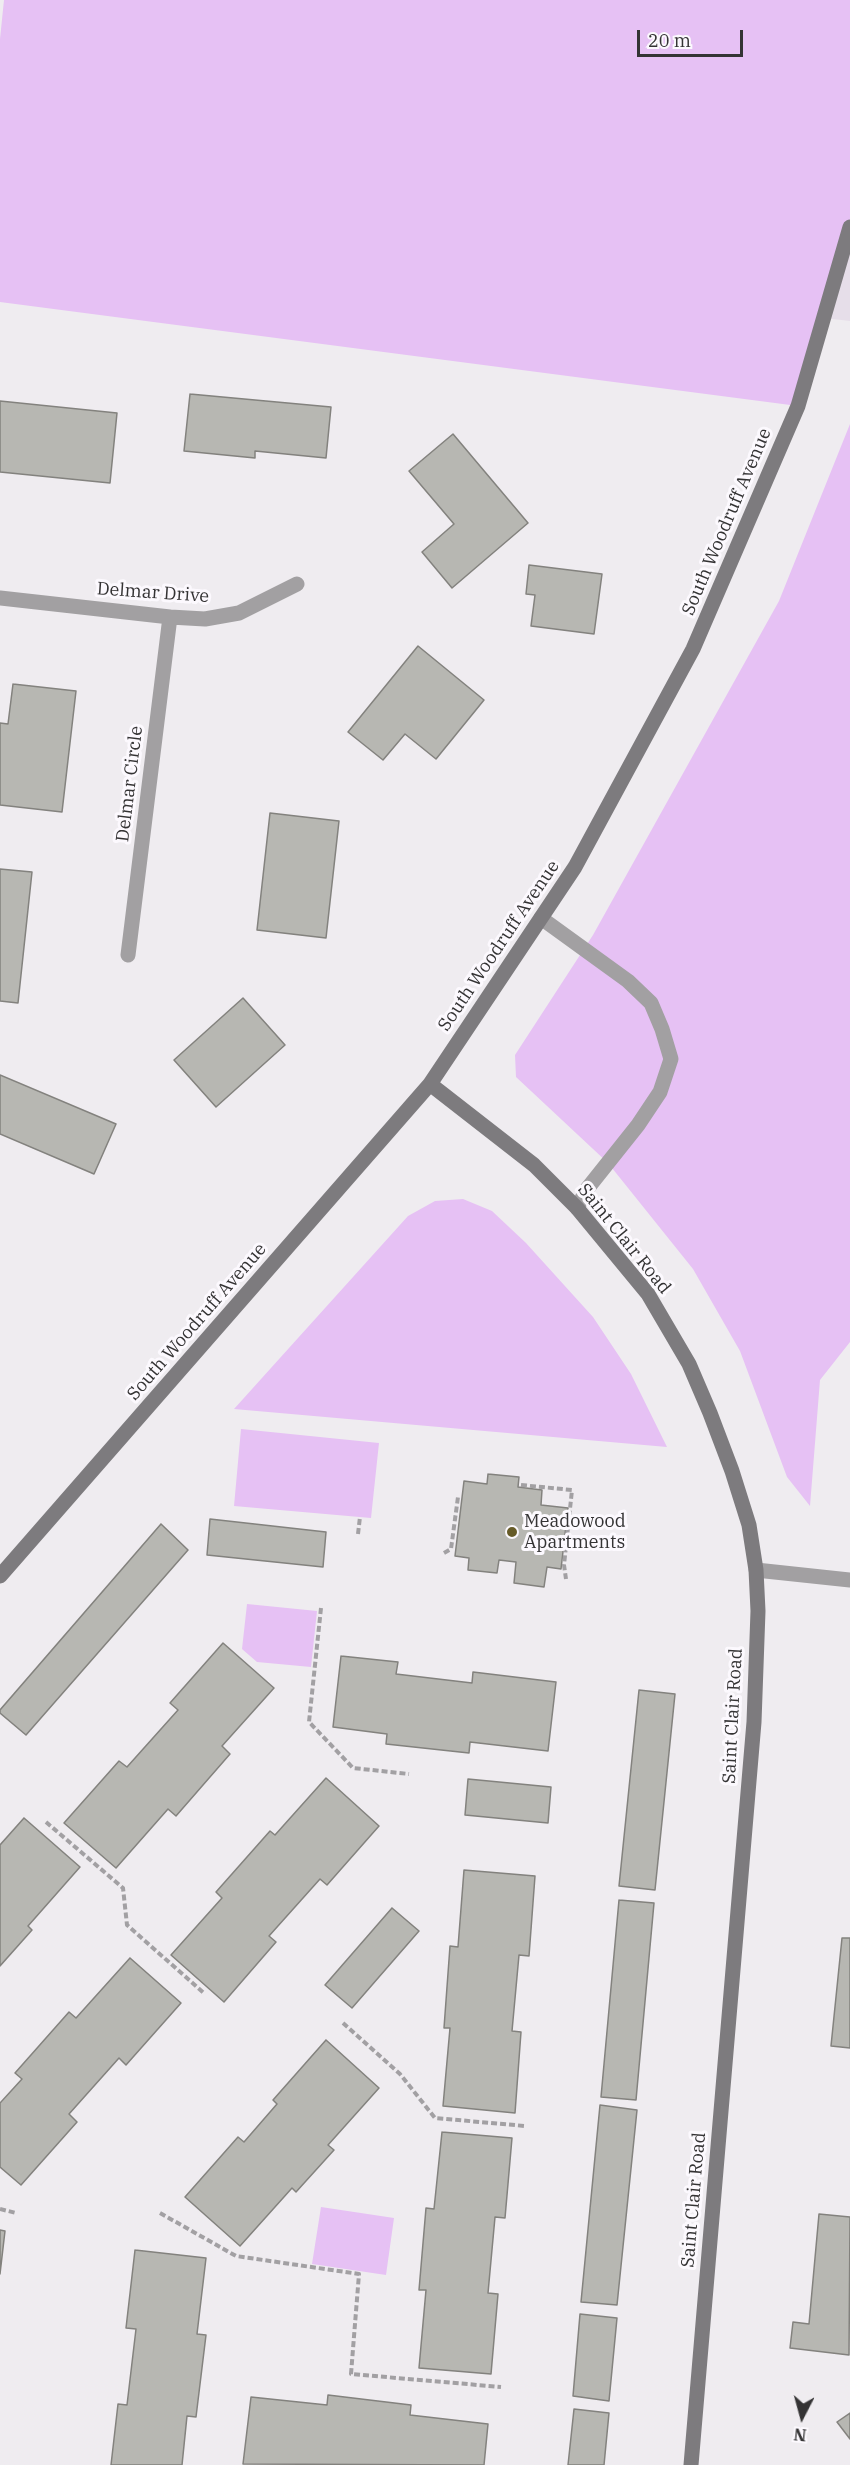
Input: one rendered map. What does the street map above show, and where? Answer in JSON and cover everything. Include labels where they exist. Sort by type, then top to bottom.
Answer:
[{"type":"main road","name":"South Woodruff Avenue","points":[[0,1576],[430,1084],[575,867],[693,649],[798,406],[850,227]]},
{"type":"main road","name":"Saint Clair Road","points":[[430,1084],[534,1165],[577,1208],[648,1294],[689,1364],[732,1471],[749,1525],[756,1570],[758,1611],[754,1722],[691,2465]]},
{"type":"street","name":"Delmar Drive","points":[[0,598],[205,619],[239,613],[297,584]]},
{"type":"street","name":"Delmar Circle","points":[[128,955],[170,617]]},
{"type":"street","points":[[541,918],[628,981],[651,1003],[671,1059],[660,1092],[638,1125],[587,1189],[577,1208]]},
{"type":"street","points":[[756,1570],[850,1580]]},
{"type":"path","points":[[521,1485],[572,1490],[564,1565],[566,1579]]},
{"type":"path","points":[[444,1553],[451,1549],[458,1497]]},
{"type":"path","points":[[358,1534],[360,1517]]},
{"type":"path","points":[[321,1608],[309,1722],[352,1768],[409,1774]]},
{"type":"path","points":[[46,1822],[123,1888],[127,1925],[205,1994]]},
{"type":"path","points":[[343,2023],[400,2074],[435,2118],[525,2126]]},
{"type":"path","points":[[0,2209],[16,2213]]},
{"type":"path","points":[[160,2213],[236,2256],[359,2274],[351,2374],[501,2387]]},
{"type":"shaded area","points":[[4,0],[850,0],[850,224],[798,406],[0,302],[0,39]]},
{"type":"shaded area","points":[[850,224],[850,321],[824,318]]},
{"type":"shaded area","points":[[850,424],[850,1342],[820,1380],[810,1506],[787,1477],[740,1351],[693,1269],[608,1163],[516,1077],[515,1055],[593,935],[779,601]]},
{"type":"shaded area","points":[[463,1199],[492,1211],[526,1243],[593,1317],[631,1374],[667,1447],[234,1409],[408,1216],[435,1201]]},
{"type":"shaded area","points":[[241,1429],[379,1443],[371,1518],[234,1506]]},
{"type":"shaded area","points":[[247,1604],[317,1611],[311,1667],[257,1662],[242,1649]]},
{"type":"shaded area","points":[[321,2207],[394,2218],[386,2275],[312,2264]]},
{"type":"building","points":[[190,394],[331,407],[326,458],[255,451],[255,458],[184,451]]},
{"type":"building","points":[[0,401],[117,413],[110,483],[0,472]]},
{"type":"building","points":[[453,434],[528,523],[452,588],[422,552],[454,524],[409,471]]},
{"type":"building","points":[[529,565],[602,574],[594,634],[531,626],[535,595],[526,594]]},
{"type":"building","points":[[418,646],[484,700],[436,759],[405,734],[383,760],[348,732]]},
{"type":"building","points":[[13,684],[76,691],[62,812],[0,805],[0,723],[8,724]]},
{"type":"building","points":[[270,813],[339,821],[326,938],[257,930]]},
{"type":"building","points":[[0,869],[32,872],[18,1003],[0,1001]]},
{"type":"building","points":[[243,998],[285,1045],[216,1107],[174,1060]]},
{"type":"building","points":[[0,1075],[116,1124],[94,1174],[0,1134]]},
{"type":"building","name":"Meadowood Apartments","points":[[488,1474],[519,1477],[518,1487],[542,1490],[541,1505],[568,1508],[561,1569],[547,1567],[544,1587],[514,1583],[516,1562],[499,1560],[497,1573],[468,1570],[469,1558],[455,1556],[464,1481],[487,1484]]},
{"type":"building","points":[[210,1519],[326,1532],[323,1567],[207,1555]]},
{"type":"building","points":[[161,1524],[188,1550],[26,1735],[0,1713],[0,1710]]},
{"type":"building","points":[[223,1643],[274,1688],[222,1746],[230,1754],[176,1816],[168,1809],[116,1868],[64,1823],[119,1761],[127,1767],[178,1710],[170,1703]]},
{"type":"building","points":[[341,1656],[398,1662],[396,1674],[472,1683],[473,1672],[556,1682],[548,1751],[470,1742],[469,1753],[386,1744],[387,1734],[333,1727]]},
{"type":"building","points":[[639,1690],[675,1694],[655,1890],[619,1886]]},
{"type":"building","points":[[326,1778],[379,1826],[327,1885],[320,1879],[269,1936],[276,1942],[224,2002],[171,1955],[222,1898],[216,1892],[270,1831],[275,1835]]},
{"type":"building","points":[[468,1779],[551,1787],[548,1823],[465,1815]]},
{"type":"building","points":[[24,1818],[80,1867],[28,1926],[32,1930],[0,1966],[0,1845]]},
{"type":"building","points":[[464,1870],[535,1876],[529,1956],[519,1955],[512,2031],[521,2032],[515,2113],[443,2106],[450,2028],[444,2028],[450,1946],[458,1947]]},
{"type":"building","points":[[619,1900],[654,1903],[636,2100],[601,2097]]},
{"type":"building","points":[[392,1908],[419,1931],[352,2008],[325,1985]]},
{"type":"building","points":[[842,1938],[850,1938],[850,2048],[831,2046]]},
{"type":"building","points":[[130,1958],[181,2003],[126,2065],[119,2058],[69,2114],[77,2122],[21,2185],[0,2167],[0,2103],[22,2079],[15,2073],[69,2012],[76,2018]]},
{"type":"building","points":[[326,2040],[379,2088],[328,2145],[334,2150],[296,2192],[292,2188],[240,2246],[185,2197],[238,2137],[244,2142],[277,2104],[273,2100]]},
{"type":"building","points":[[600,2105],[637,2110],[617,2305],[581,2302]]},
{"type":"building","points":[[442,2132],[512,2138],[505,2218],[495,2217],[488,2293],[498,2294],[491,2374],[419,2368],[426,2290],[419,2290],[426,2208],[434,2209]]},
{"type":"building","points":[[819,2214],[850,2217],[849,2355],[790,2348],[793,2322],[809,2324]]},
{"type":"building","points":[[0,2230],[5,2231],[0,2274]]},
{"type":"building","points":[[135,2250],[206,2258],[197,2334],[206,2335],[196,2417],[187,2416],[182,2465],[111,2465],[118,2404],[127,2405],[136,2329],[126,2328]]},
{"type":"building","points":[[580,2314],[617,2318],[609,2401],[573,2396]]},
{"type":"building","points":[[328,2395],[411,2405],[410,2415],[488,2424],[484,2465],[243,2464],[251,2397],[327,2405]]},
{"type":"building","points":[[574,2409],[609,2413],[604,2465],[568,2465]]},
{"type":"building","points":[[850,2413],[850,2439],[837,2422]]},
{"type":"place","name":"Meadowood Apartments","points":[[512,1532]]}]
